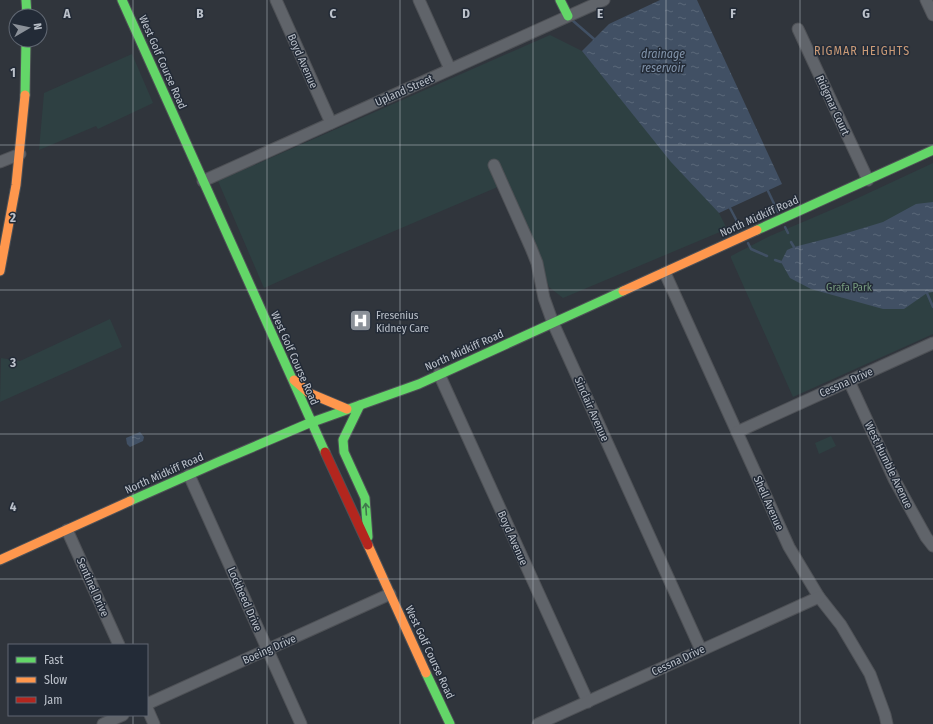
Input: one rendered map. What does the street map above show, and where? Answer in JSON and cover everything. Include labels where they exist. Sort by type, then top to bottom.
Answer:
[{"type":"main road","name":"West Golf Course Road","points":[[122,0],[291,378],[450,724]]},
{"type":"main road","points":[[560,0],[568,16]]},
{"type":"main road","points":[[0,271],[9,228],[20,154],[26,48]]},
{"type":"main road","name":"North Midkiff Road","points":[[0,560],[311,422],[419,384],[933,150]]},
{"type":"main road","points":[[291,378],[309,393],[348,409]]},
{"type":"main road","points":[[360,405],[343,440],[344,452],[365,498],[369,548]]},
{"type":"street","name":"Boyd Avenue","points":[[276,0],[331,123]]},
{"type":"street","points":[[419,0],[450,69]]},
{"type":"street","name":"Upland Street","points":[[203,181],[604,0]]},
{"type":"street","points":[[926,0],[933,15]]},
{"type":"street","name":"Ridgmar Court","points":[[798,29],[868,180]]},
{"type":"street","points":[[0,162],[20,154]]},
{"type":"street","name":"Sinclair Avenue","points":[[494,165],[531,248],[544,298],[553,323],[701,650]]},
{"type":"street","name":"Shell Avenue","points":[[665,272],[789,547],[819,597],[841,624],[870,674],[887,724]]},
{"type":"street","name":"Cessna Drive","points":[[737,432],[933,343]]},
{"type":"street","name":"Boyd Avenue","points":[[439,374],[588,702]]},
{"type":"street","name":"West Humble Avenue","points":[[849,381],[894,480],[926,537],[933,546]]},
{"type":"street","name":"Lockheed Drive","points":[[189,475],[301,724]]},
{"type":"street","name":"Sentinel Drive","points":[[67,530],[119,644]]},
{"type":"street","name":"Boeing Drive","points":[[148,704],[390,594]]},
{"type":"street","name":"Cessna Drive","points":[[538,724],[819,597]]},
{"type":"street","points":[[148,710],[154,724]]},
{"type":"street","points":[[103,724],[121,716]]},
{"type":"green space","points":[[550,35],[582,51],[719,213],[727,229],[563,298],[549,287],[535,244],[507,183],[264,288],[218,181]]},
{"type":"green space","points":[[132,54],[153,103],[98,129],[96,126],[39,150],[44,93]]},
{"type":"green space","name":"Grafa Park","points":[[933,163],[933,334],[793,397],[731,256],[770,236],[845,204]]},
{"type":"green space","points":[[110,319],[122,347],[0,402],[1,358],[20,361]]},
{"type":"green space","points":[[831,436],[836,446],[819,454],[815,443]]},
{"type":"water","name":"drainage reservoir","points":[[660,0],[697,0],[782,184],[719,213],[671,162],[582,51],[609,24]]},
{"type":"water","points":[[933,202],[933,292],[927,293],[904,309],[883,309],[811,289],[790,278],[781,262],[787,250],[794,247],[883,222],[916,204]]},
{"type":"water","points":[[140,432],[144,437],[143,441],[130,447],[127,444],[126,438]]},
{"type":"waterway","points":[[572,20],[594,39]]},
{"type":"waterway","points":[[768,191],[778,212]]},
{"type":"waterway","points":[[730,208],[741,229]]},
{"type":"waterway","points":[[785,227],[788,233]]},
{"type":"waterway","points":[[791,242],[794,247]]},
{"type":"waterway","points":[[748,243],[751,249],[767,256]]},
{"type":"waterway","points":[[775,260],[781,262]]},
{"type":"waterway","points":[[927,293],[933,307]]},
{"type":"traffic: fast","points":[[26,0],[26,8]]},
{"type":"traffic: fast","points":[[122,0],[325,452]]},
{"type":"traffic: fast","points":[[560,0],[568,16]]},
{"type":"traffic: fast","points":[[25,95],[26,48]]},
{"type":"traffic: fast","points":[[757,230],[933,150]]},
{"type":"traffic: fast","points":[[130,501],[307,424],[419,384],[623,291]]},
{"type":"traffic: fast","points":[[360,405],[343,440],[344,452],[365,498],[368,537]]},
{"type":"traffic: fast","points":[[426,673],[450,724]]},
{"type":"traffic: slow","points":[[0,271],[16,185],[25,95]]},
{"type":"traffic: slow","points":[[623,291],[757,230]]},
{"type":"traffic: slow","points":[[294,380],[309,393],[347,409]]},
{"type":"traffic: slow","points":[[0,560],[130,501]]},
{"type":"traffic: slow","points":[[368,545],[426,673]]},
{"type":"traffic: jam","points":[[325,452],[368,545]]},
{"type":"place","name":"Fresenius Kidney Care","points":[[361,321]]},
{"type":"district","name":"RIGMAR HEIGHTS","points":[[862,51]]}]
